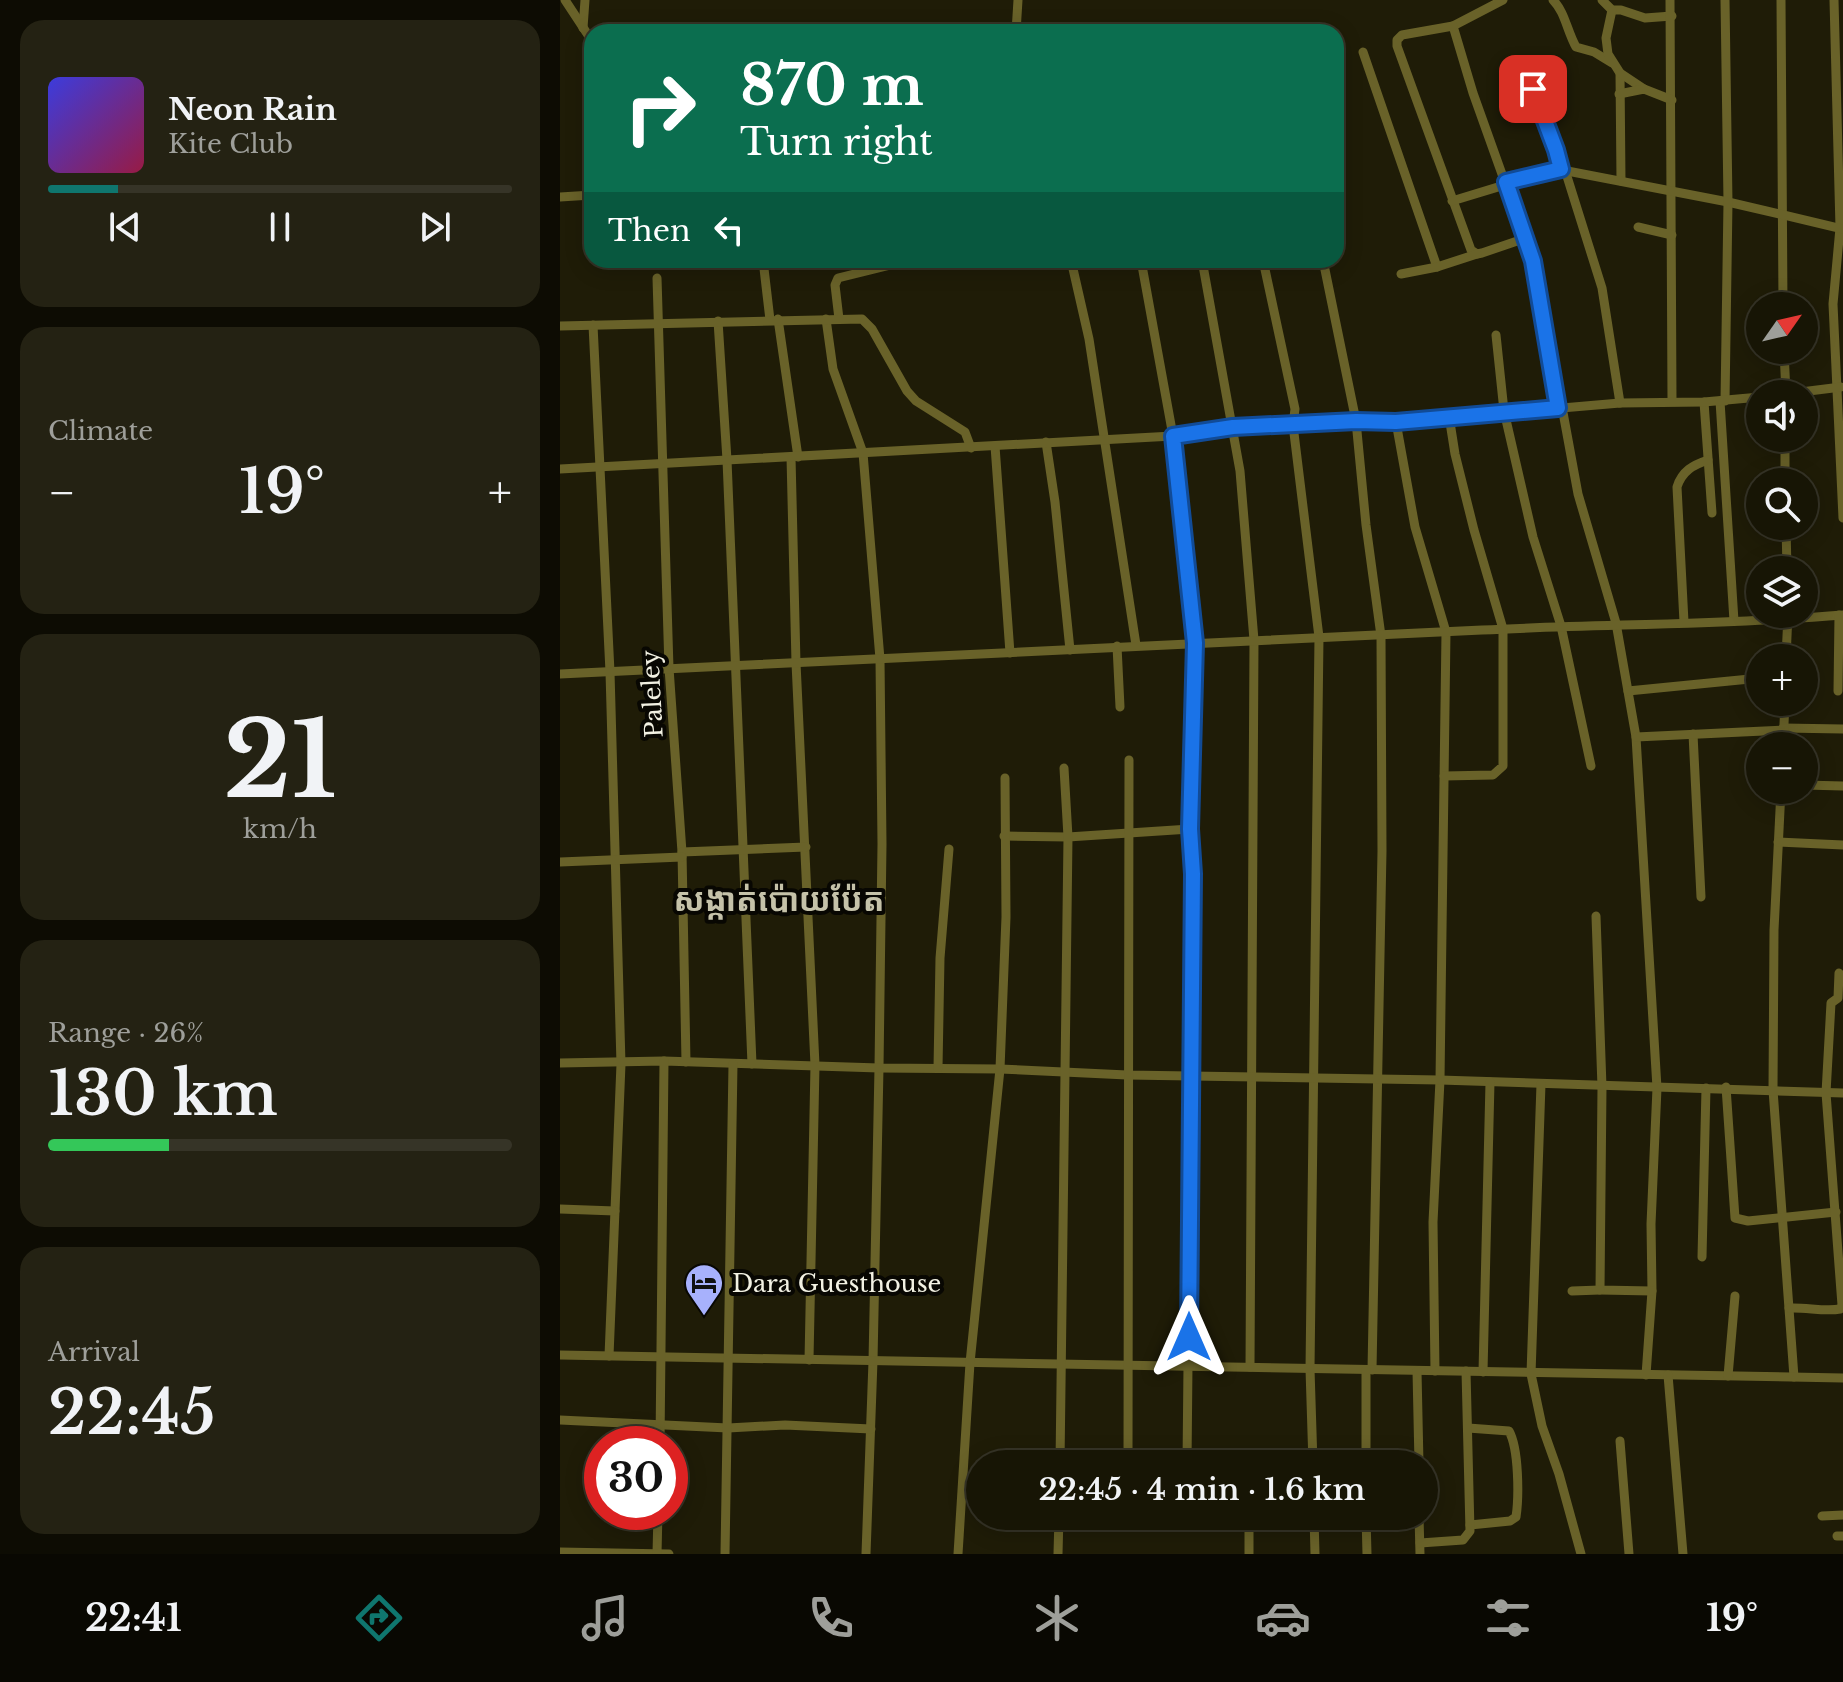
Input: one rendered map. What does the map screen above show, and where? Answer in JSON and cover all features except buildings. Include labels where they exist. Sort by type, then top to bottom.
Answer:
[{"type":"street","points":[[565,0],[583,28]]},
{"type":"street","points":[[583,28],[585,0]]},
{"type":"street","points":[[1016,24],[1018,0]]},
{"type":"street","points":[[1477,254],[1469,246],[1452,201],[1397,40],[1402,35],[1453,26],[1503,0]]},
{"type":"street","points":[[1553,0],[1560,7],[1567,31],[1576,47],[1594,52],[1644,89],[1672,100]]},
{"type":"street","points":[[1602,0],[1612,10],[1645,18],[1672,16]]},
{"type":"street","points":[[1670,0],[1672,401]]},
{"type":"street","points":[[1725,0],[1728,202],[1723,401],[1734,621]]},
{"type":"street","points":[[1781,0],[1783,292]]},
{"type":"street","points":[[1834,0],[1842,228],[1833,304],[1841,387],[1843,518]]},
{"type":"street","points":[[1612,10],[1606,38],[1612,63]]},
{"type":"street","points":[[1453,26],[1473,93],[1526,238],[1578,494],[1616,623],[1636,737],[1657,1088],[1651,1224],[1652,1291],[1646,1375]]},
{"type":"street","points":[[1363,52],[1437,267]]},
{"type":"street","points":[[1620,73],[1621,181]]},
{"type":"street","points":[[1527,74],[1602,288],[1620,403]]},
{"type":"street","points":[[1619,94],[1644,89]]},
{"type":"street","points":[[1452,201],[1506,182],[1563,170],[1842,228]]},
{"type":"street","points":[[560,197],[584,196]]},
{"type":"street","points":[[1638,227],[1672,235]]},
{"type":"street","points":[[1401,274],[1437,267],[1526,238]]},
{"type":"street","points":[[764,268],[794,457],[796,663],[815,1065],[809,1360]]},
{"type":"street","points":[[839,319],[835,285],[838,278],[879,268]]},
{"type":"street","points":[[1073,268],[1089,339],[1136,645]]},
{"type":"street","points":[[1142,268],[1173,436],[1195,643],[1190,829],[1193,874],[1187,1450]]},
{"type":"street","points":[[1203,268],[1240,471],[1254,640],[1250,1367]]},
{"type":"street","points":[[1265,268],[1292,388],[1295,409],[1293,425],[1319,637],[1310,1369],[1313,1450]]},
{"type":"street","points":[[1325,268],[1356,421],[1381,636],[1378,1079],[1366,1450]]},
{"type":"street","name":"Paleley","points":[[657,278],[669,668],[682,854],[686,1062]]},
{"type":"street","points":[[826,319],[833,369],[863,453],[880,659],[879,1068],[866,1554]]},
{"type":"street","points":[[560,326],[866,320],[907,391],[935,415],[965,432],[971,448]]},
{"type":"street","points":[[718,321],[727,460],[752,1064]]},
{"type":"street","points":[[593,325],[610,672],[621,1064],[609,1356]]},
{"type":"street","points":[[1496,335],[1504,411],[1533,537],[1561,626],[1591,766]]},
{"type":"street","points":[[1818,390],[1841,387]]},
{"type":"street","points":[[560,469],[1173,436],[1233,427],[1396,422],[1560,407],[1746,399]]},
{"type":"street","points":[[1704,402],[1712,513]]},
{"type":"street","points":[[1444,776],[1493,775],[1503,766],[1503,629],[1474,530],[1449,416]]},
{"type":"street","points":[[1396,422],[1415,527],[1446,632],[1440,1080],[1433,1222],[1435,1371]]},
{"type":"street","points":[[1046,442],[1070,650]]},
{"type":"street","points":[[995,446],[1010,653]]},
{"type":"street","points":[[1684,622],[1677,487],[1680,477],[1691,467],[1708,460]]},
{"type":"street","points":[[1818,616],[1841,615],[1838,691]]},
{"type":"street","points":[[560,674],[1616,623],[1746,620]]},
{"type":"street","points":[[1117,646],[1120,707]]},
{"type":"street","points":[[1628,691],[1746,679]]},
{"type":"street","points":[[1784,716],[1784,732]]},
{"type":"street","points":[[1636,737],[1843,729]]},
{"type":"street","points":[[1693,734],[1701,897]]},
{"type":"street","points":[[1128,1450],[1129,760]]},
{"type":"street","points":[[1060,1450],[1068,837],[1064,768]]},
{"type":"street","points":[[958,1554],[970,1363],[1000,1069],[1006,917],[1005,778]]},
{"type":"street","points":[[1818,785],[1843,786]]},
{"type":"street","points":[[1780,804],[1774,930],[1773,1090],[1794,1377]]},
{"type":"street","points":[[1004,836],[1068,837],[1190,829]]},
{"type":"street","points":[[1778,842],[1843,845]]},
{"type":"street","points":[[560,862],[806,847]]},
{"type":"street","points":[[938,1068],[940,958],[949,849]]},
{"type":"street","points":[[1596,916],[1602,1087],[1600,1290]]},
{"type":"street","points":[[1789,1308],[1833,1310],[1840,1309],[1842,1305],[1826,1093],[1831,1003],[1838,998],[1839,973]]},
{"type":"street","points":[[661,1426],[664,1061]]},
{"type":"street","points":[[560,1063],[664,1061],[1127,1075],[1440,1080],[1602,1087],[1726,1087],[1843,1093]]},
{"type":"street","points":[[725,1554],[733,1064]]},
{"type":"street","points":[[1483,1372],[1490,1082]]},
{"type":"street","points":[[1541,1084],[1531,1374],[1542,1426],[1581,1554]]},
{"type":"street","points":[[1726,1087],[1734,1217],[1748,1221],[1836,1212]]},
{"type":"street","points":[[1702,1257],[1706,1088]]},
{"type":"street","points":[[560,1209],[615,1211]]},
{"type":"street","points":[[1572,1291],[1652,1291]]},
{"type":"street","points":[[1728,1376],[1735,1296]]},
{"type":"street","points":[[560,1355],[1843,1378]]},
{"type":"street","points":[[1417,1371],[1419,1450]]},
{"type":"street","points":[[1420,1543],[1463,1540],[1469,1535],[1466,1371]]},
{"type":"street","points":[[1668,1375],[1683,1554]]},
{"type":"street","points":[[560,1420],[728,1428],[785,1425],[871,1429]]},
{"type":"street","points":[[1468,1428],[1509,1431],[1514,1446],[1517,1479],[1516,1517],[1510,1521],[1470,1525]]},
{"type":"street","points":[[1620,1441],[1629,1554]]},
{"type":"street","points":[[1822,1516],[1843,1515]]},
{"type":"street","points":[[657,1554],[658,1530]]},
{"type":"street","points":[[1058,1554],[1059,1530]]},
{"type":"street","points":[[1249,1530],[1249,1554]]},
{"type":"street","points":[[1314,1530],[1315,1554]]},
{"type":"street","points":[[1366,1530],[1367,1554]]},
{"type":"street","points":[[1420,1530],[1420,1554]]},
{"type":"street","points":[[560,1552],[669,1554]]},
{"type":"place","name":"Dara Guesthouse","points":[[704,1317]]},
{"type":"district","name":"សង្កាត់ប៉ោយប៉ែត","points":[[779,900]]},
{"type":"route","points":[[1189,1337],[1193,874],[1190,829],[1195,643],[1173,436],[1233,427],[1396,422],[1558,408],[1533,261],[1506,182],[1561,169],[1533,89]]}]
